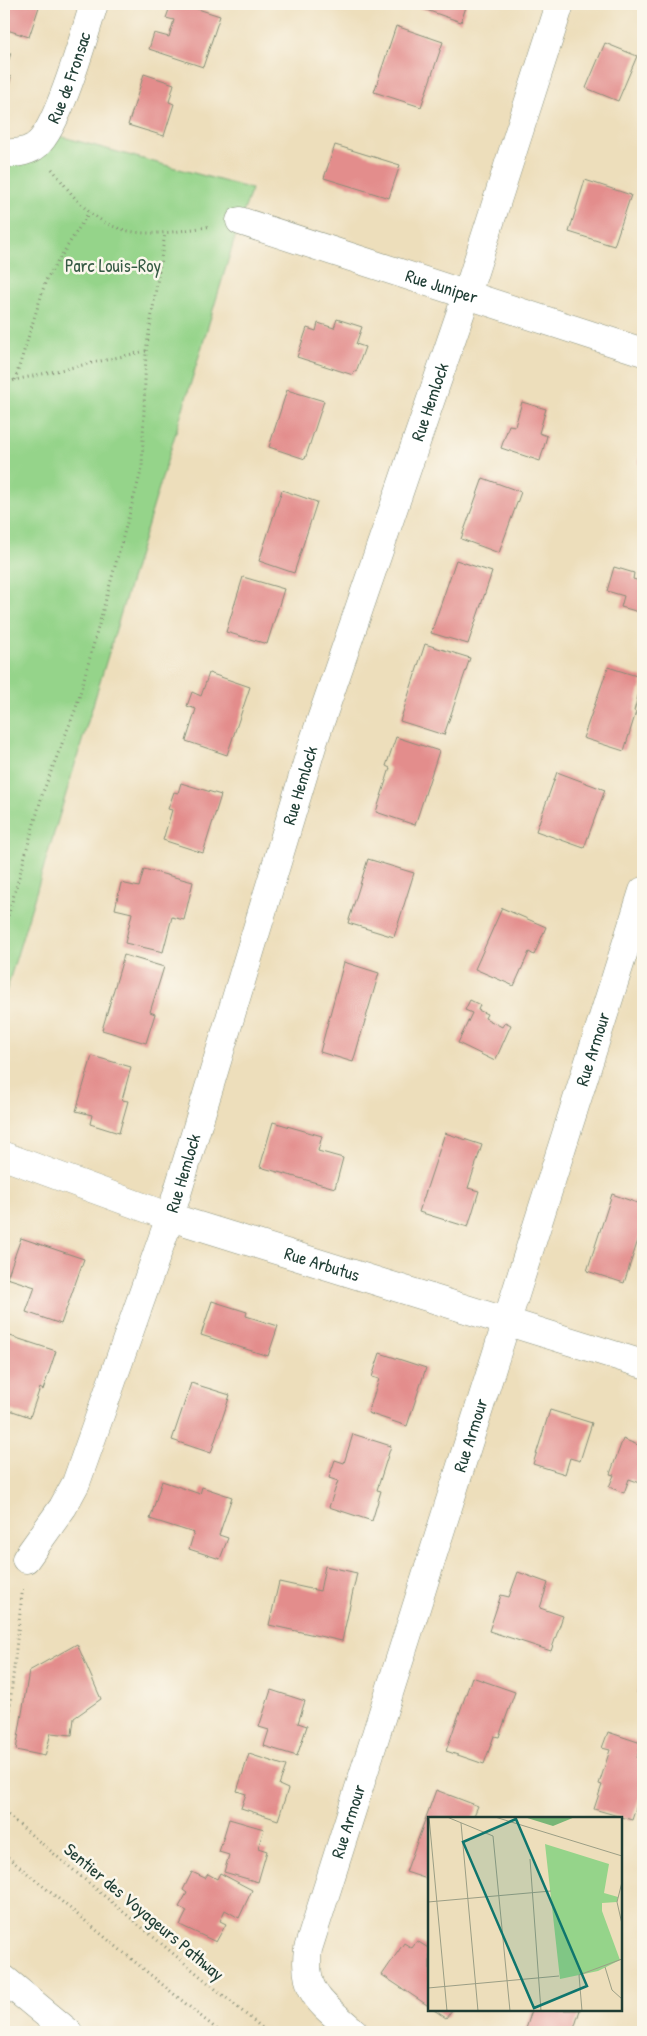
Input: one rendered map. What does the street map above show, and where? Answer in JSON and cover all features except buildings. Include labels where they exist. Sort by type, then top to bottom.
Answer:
[{"type":"street","name":"Rue de Fronsac","points":[[35,147],[54,121],[62,103],[94,4]]},
{"type":"street","name":"Rue Hemlock","points":[[26,1559],[63,1508],[76,1483],[170,1217],[313,743],[467,294],[560,4]]},
{"type":"street","points":[[4,153],[23,151],[35,147]]},
{"type":"street","name":"Rue Juniper","points":[[240,221],[643,352]]},
{"type":"street","name":"Rue Armour","points":[[354,2032],[326,2007],[308,1982],[306,1966],[308,1949],[643,890]]},
{"type":"street","name":"Rue Arbutus","points":[[4,1156],[170,1217],[643,1364]]},
{"type":"street","points":[[4,1978],[68,2032]]},
{"type":"path","points":[[35,147],[89,212],[103,222],[125,231],[165,234],[240,221]]},
{"type":"path","points":[[15,380],[46,280],[89,212]]},
{"type":"path","points":[[4,930],[44,792],[76,708],[142,468],[146,351],[165,234]]},
{"type":"path","points":[[4,385],[15,380],[146,351]]},
{"type":"path","points":[[4,1759],[26,1559]]},
{"type":"path","name":"Sentier des Voyageurs Pathway","points":[[4,1812],[267,2032]]},
{"type":"path","points":[[4,1854],[220,2032]]},
{"type":"green space","name":"Parc Louis-Roy","points":[[45,132],[252,189],[240,221],[4,998],[4,153]]}]
